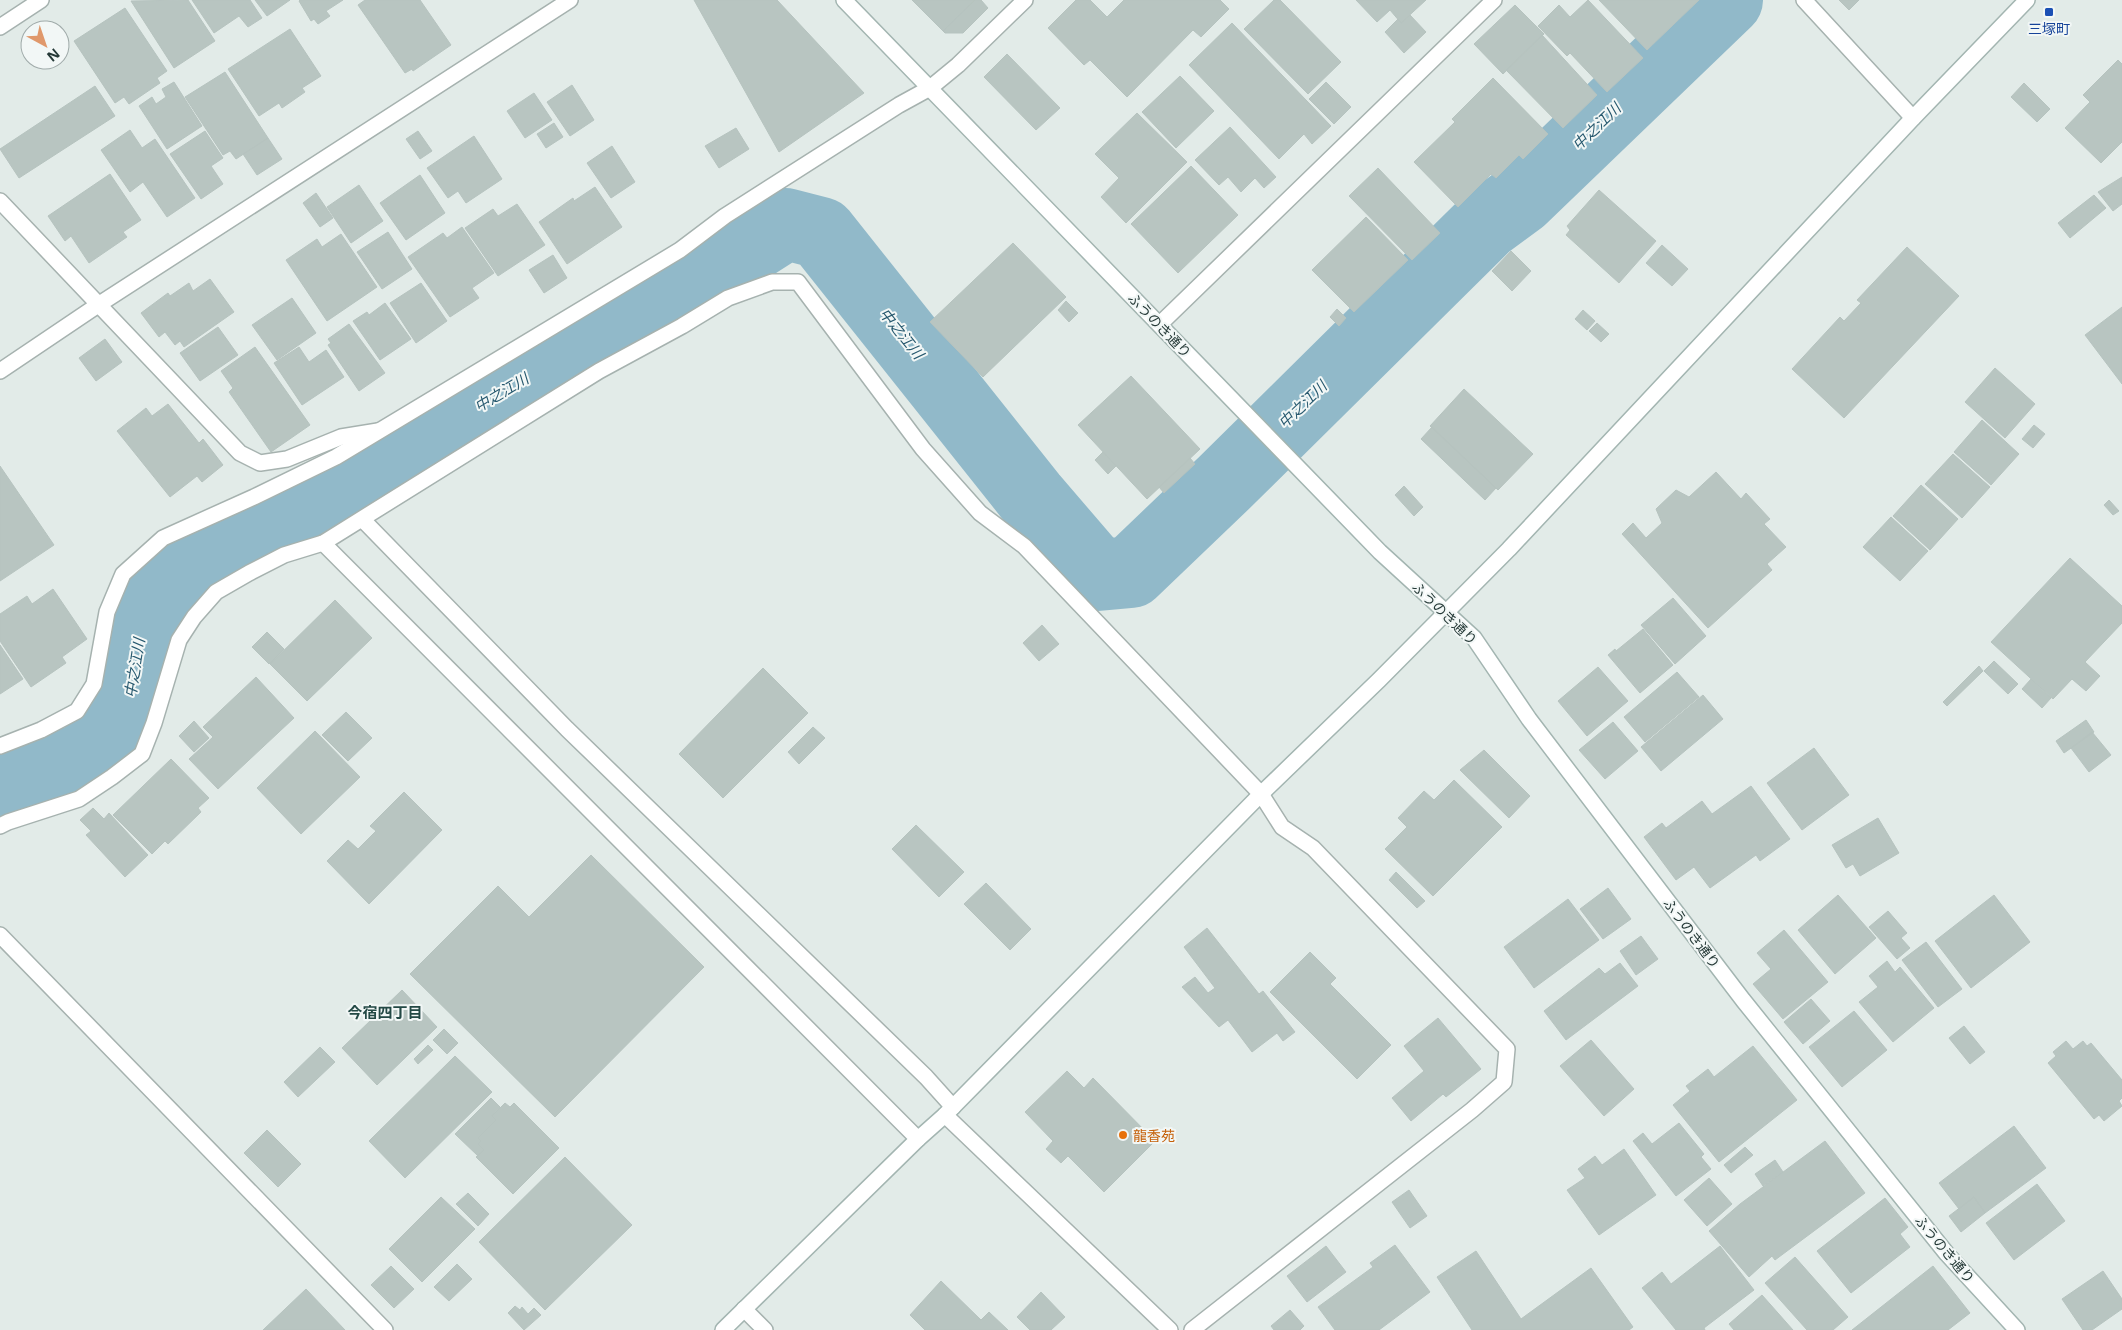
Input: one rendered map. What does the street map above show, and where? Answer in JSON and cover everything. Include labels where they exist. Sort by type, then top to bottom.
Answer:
[{"type":"street","points":[[0,27],[41,0]]},
{"type":"street","points":[[0,371],[98,305],[570,0]]},
{"type":"street","name":"ふうのき通り","points":[[844,0],[1380,552],[1474,638],[1529,719],[1749,1008],[1947,1254],[2017,1330]]},
{"type":"street","points":[[0,746],[42,730],[77,711],[94,684],[107,612],[123,574],[163,538],[336,457],[680,250],[725,216],[899,105],[930,88],[958,65],[1025,0]]},
{"type":"street","points":[[1160,324],[1494,0]]},
{"type":"street","points":[[1804,0],[1913,118]]},
{"type":"street","points":[[723,1330],[918,1138],[949,1111],[1261,794],[1509,549],[1913,118],[2027,0]]},
{"type":"street","points":[[0,201],[240,453],[260,463],[287,459],[341,437],[378,431]]},
{"type":"street","points":[[0,826],[78,799],[112,777],[142,754],[154,723],[179,640],[194,617],[216,592],[284,555],[323,543],[600,371],[682,326],[728,298],[772,282],[798,282],[923,449],[980,512],[1024,546],[1261,794],[1282,827],[1313,848],[1507,1049],[1504,1082],[1411,1159],[1192,1330]]},
{"type":"street","points":[[362,518],[568,729],[919,1070],[949,1111],[1170,1330]]},
{"type":"street","points":[[323,543],[918,1138]]},
{"type":"street","points":[[0,935],[385,1330]]},
{"type":"street","points":[[744,1309],[765,1330]]},
{"type":"building","points":[[188,0],[215,41],[174,68],[131,1]]},
{"type":"building","points":[[192,0],[250,0],[262,18],[248,27],[239,16],[214,33]]},
{"type":"building","points":[[255,0],[290,0],[267,16]]},
{"type":"building","points":[[300,0],[343,0],[326,11],[330,16],[318,24],[314,19],[311,21]]},
{"type":"building","points":[[365,0],[420,0],[451,45],[413,71],[412,69],[405,73],[358,5]]},
{"type":"building","points":[[694,0],[777,0],[864,93],[779,152]]},
{"type":"building","points":[[912,0],[975,0],[943,31]]},
{"type":"building","points":[[975,0],[981,0],[988,8],[963,33],[945,33],[943,31]]},
{"type":"building","points":[[1076,0],[1090,0],[1107,17],[1124,0],[1220,0],[1229,9],[1201,37],[1193,30],[1127,97],[1090,60],[1084,65],[1048,28]]},
{"type":"building","points":[[1274,0],[1280,0],[1341,62],[1308,94],[1244,29]]},
{"type":"building","points":[[1356,0],[1426,0],[1401,23],[1390,10],[1377,22]]},
{"type":"building","points":[[1588,0],[1643,58],[1607,92],[1570,53],[1567,56],[1538,26],[1559,5],[1570,17]]},
{"type":"building","points":[[1599,0],[1699,0],[1647,50]]},
{"type":"building","points":[[1839,0],[1859,0],[1849,10]]},
{"type":"building","points":[[1515,5],[1544,34],[1503,74],[1474,44]]},
{"type":"building","points":[[125,8],[167,71],[157,78],[160,83],[129,104],[124,97],[115,103],[74,41]]},
{"type":"building","points":[[1410,15],[1426,32],[1404,53],[1385,32],[1398,19],[1401,23]]},
{"type":"building","points":[[1232,23],[1331,126],[1312,144],[1304,134],[1279,159],[1189,65]]},
{"type":"building","points":[[290,29],[321,76],[302,88],[305,92],[282,108],[279,103],[259,116],[228,69]]},
{"type":"building","points":[[1542,35],[1597,95],[1563,128],[1506,70]]},
{"type":"building","points":[[1007,54],[1060,108],[1036,130],[984,77]]},
{"type":"building","points":[[2118,60],[2122,64],[2122,142],[2101,163],[2065,128],[2090,102],[2083,95]]},
{"type":"building","points":[[225,72],[268,138],[236,159],[230,151],[223,155],[185,97]]},
{"type":"building","points":[[1180,76],[1214,111],[1176,148],[1142,112]]},
{"type":"building","points":[[1493,78],[1548,134],[1523,159],[1519,155],[1496,178],[1491,174],[1458,207],[1414,162],[1455,122],[1452,119]]},
{"type":"building","points":[[174,82],[202,126],[167,149],[139,106],[152,97],[156,104],[166,97],[162,89]]},
{"type":"building","points":[[1326,82],[1351,107],[1334,124],[1309,99]]},
{"type":"building","points":[[2024,83],[2050,109],[2037,122],[2011,97]]},
{"type":"building","points":[[572,85],[594,120],[570,136],[547,102]]},
{"type":"building","points":[[95,86],[115,116],[19,178],[0,149]]},
{"type":"building","points":[[534,93],[552,120],[525,138],[507,111]]},
{"type":"building","points":[[1137,113],[1187,162],[1126,223],[1101,197],[1119,178],[1095,154]]},
{"type":"building","points":[[554,123],[563,137],[546,148],[537,134]]},
{"type":"building","points":[[1230,127],[1276,177],[1264,188],[1255,178],[1241,192],[1228,177],[1219,185],[1195,160]]},
{"type":"building","points":[[736,128],[749,149],[719,168],[705,146]]},
{"type":"building","points":[[130,130],[142,148],[155,139],[195,198],[167,217],[143,182],[130,192],[101,150]]},
{"type":"building","points":[[205,131],[223,158],[211,166],[223,184],[201,199],[170,154]]},
{"type":"building","points":[[418,131],[432,151],[420,159],[406,139]]},
{"type":"building","points":[[474,136],[502,179],[466,203],[458,191],[448,198],[427,168]]},
{"type":"building","points":[[268,138],[282,159],[257,175],[243,154]]},
{"type":"building","points":[[612,146],[635,182],[611,198],[587,163]]},
{"type":"building","points":[[1191,166],[1238,215],[1178,273],[1131,224]]},
{"type":"building","points":[[1378,168],[1440,233],[1412,260],[1349,196]]},
{"type":"building","points":[[110,174],[141,220],[123,232],[127,237],[89,263],[71,236],[65,241],[48,216]]},
{"type":"building","points":[[420,175],[445,213],[406,240],[380,203]]},
{"type":"building","points":[[2122,177],[2122,204],[2113,211],[2098,192]]},
{"type":"building","points":[[359,185],[383,221],[351,243],[327,207]]},
{"type":"building","points":[[595,187],[622,227],[567,264],[539,222],[573,198],[574,201]]},
{"type":"building","points":[[1599,190],[1656,241],[1619,283],[1566,235],[1570,230],[1567,226]]},
{"type":"building","points":[[316,193],[333,218],[320,227],[303,203]]},
{"type":"building","points":[[2094,195],[2106,208],[2070,238],[2058,223]]},
{"type":"building","points":[[517,204],[545,245],[498,276],[465,228],[493,209],[498,216]]},
{"type":"building","points":[[1366,217],[1408,260],[1354,312],[1312,270]]},
{"type":"building","points":[[462,227],[494,273],[472,288],[479,298],[450,317],[408,257],[443,233],[447,238]]},
{"type":"building","points":[[388,232],[412,269],[382,289],[357,252]]},
{"type":"building","points":[[341,234],[377,287],[327,321],[286,260],[317,239],[322,247]]},
{"type":"building","points":[[1013,243],[1066,297],[983,377],[930,322]]},
{"type":"building","points":[[1662,245],[1688,269],[1672,286],[1646,263]]},
{"type":"building","points":[[1907,247],[1959,296],[1844,418],[1792,369],[1840,317],[1844,321],[1861,303],[1857,300]]},
{"type":"building","points":[[1511,251],[1531,271],[1512,291],[1492,271]]},
{"type":"building","points":[[553,255],[567,278],[544,293],[529,270]]},
{"type":"building","points":[[210,279],[234,312],[184,347],[180,341],[175,345],[165,332],[159,337],[141,313],[168,293],[170,296],[189,283],[193,291]]},
{"type":"building","points":[[421,283],[447,321],[416,343],[390,303]]},
{"type":"building","points":[[292,298],[316,333],[277,360],[252,325]]},
{"type":"building","points":[[1066,301],[1078,313],[1069,322],[1058,310]]},
{"type":"building","points":[[385,303],[411,339],[380,360],[353,321],[367,312],[369,315]]},
{"type":"building","points":[[2122,307],[2122,384],[2085,335]]},
{"type":"building","points":[[1337,309],[1346,318],[1339,326],[1330,317]]},
{"type":"building","points":[[1583,310],[1595,321],[1587,330],[1575,319]]},
{"type":"building","points":[[1597,323],[1609,334],[1601,342],[1589,331]]},
{"type":"building","points":[[349,324],[385,373],[359,391],[328,345],[331,343],[328,339]]},
{"type":"building","points":[[218,327],[238,355],[200,381],[180,353]]},
{"type":"building","points":[[105,339],[122,362],[96,381],[79,358]]},
{"type":"building","points":[[255,347],[310,425],[271,452],[229,392],[233,388],[221,371]]},
{"type":"building","points":[[299,347],[309,362],[326,350],[344,377],[302,405],[274,363]]},
{"type":"building","points":[[1995,368],[2035,404],[2005,438],[1965,402]]},
{"type":"building","points":[[1131,376],[1200,449],[1147,499],[1078,425]]},
{"type":"building","points":[[1464,389],[1533,454],[1498,490],[1430,426]]},
{"type":"building","points":[[168,404],[199,443],[203,439],[223,465],[202,482],[197,476],[170,497],[117,431],[146,408],[152,416]]},
{"type":"building","points":[[1982,420],[2019,454],[1991,485],[1954,452]]},
{"type":"building","points":[[2034,425],[2045,434],[2033,448],[2022,439]]},
{"type":"building","points":[[1432,427],[1496,488],[1485,500],[1421,439]]},
{"type":"building","points":[[1103,452],[1116,466],[1108,474],[1095,460]]},
{"type":"building","points":[[1953,454],[1990,487],[1962,518],[1925,484]]},
{"type":"building","points":[[1190,458],[1195,464],[1164,493],[1159,487]]},
{"type":"building","points":[[0,466],[54,545],[0,581]]},
{"type":"building","points":[[1716,472],[1741,499],[1746,493],[1770,519],[1764,524],[1786,547],[1767,564],[1772,570],[1708,628],[1622,534],[1633,523],[1646,538],[1662,523],[1656,509],[1676,490],[1689,497]]},
{"type":"building","points":[[1921,485],[1958,519],[1930,550],[1893,516]]},
{"type":"building","points":[[1404,486],[1423,507],[1414,516],[1395,495]]},
{"type":"building","points":[[2109,500],[2119,511],[2113,515],[2104,505]]},
{"type":"building","points":[[1891,517],[1928,551],[1900,581],[1863,547]]},
{"type":"building","points":[[2070,558],[2122,606],[2122,623],[2085,662],[2100,676],[2086,691],[2072,679],[2053,699],[1991,642]]},
{"type":"building","points":[[53,589],[87,639],[62,657],[66,663],[31,687],[0,641],[0,614],[27,596],[32,604]]},
{"type":"building","points":[[1673,598],[1706,636],[1675,664],[1641,625]]},
{"type":"building","points":[[335,600],[372,638],[307,701],[270,664]]},
{"type":"building","points":[[1042,625],[1059,644],[1039,661],[1023,643]]},
{"type":"building","points":[[1643,629],[1673,665],[1640,693],[1608,655],[1615,649],[1616,651]]},
{"type":"building","points":[[267,632],[284,649],[269,664],[252,647]]},
{"type":"building","points":[[0,645],[23,679],[0,694]]},
{"type":"building","points":[[1994,661],[2018,684],[2008,694],[1984,671]]},
{"type":"building","points":[[1979,666],[1983,671],[1947,706],[1943,702]]},
{"type":"building","points":[[1598,667],[1628,701],[1587,736],[1558,701]]},
{"type":"building","points":[[763,668],[808,713],[723,798],[679,754]]},
{"type":"building","points":[[1677,672],[1699,697],[1645,742],[1624,717]]},
{"type":"building","points":[[256,677],[294,718],[218,789],[189,759],[213,737],[203,727]]},
{"type":"building","points":[[2031,679],[2051,698],[2042,708],[2022,689]]},
{"type":"building","points":[[1703,695],[1723,719],[1661,771],[1641,747]]},
{"type":"building","points":[[346,712],[372,738],[348,761],[322,735]]},
{"type":"building","points":[[2086,720],[2094,732],[2064,753],[2056,741]]},
{"type":"building","points":[[194,721],[209,738],[194,752],[179,736]]},
{"type":"building","points":[[1613,722],[1638,751],[1605,779],[1579,750]]},
{"type":"building","points":[[813,727],[825,738],[799,764],[788,752]]},
{"type":"building","points":[[315,731],[360,777],[301,834],[257,788]]},
{"type":"building","points":[[2092,732],[2111,755],[2089,772],[2071,748]]},
{"type":"building","points":[[1814,748],[1849,795],[1802,830],[1767,783]]},
{"type":"building","points":[[1484,750],[1530,796],[1509,818],[1460,770]]},
{"type":"building","points":[[171,759],[209,798],[198,808],[201,812],[168,844],[165,841],[152,854],[113,815]]},
{"type":"building","points":[[1454,780],[1502,827],[1433,896],[1385,849],[1407,827],[1398,818],[1424,791],[1434,800]]},
{"type":"building","points":[[1751,786],[1790,839],[1760,861],[1756,855],[1710,888],[1694,867],[1676,880],[1644,837],[1662,823],[1666,828],[1702,801],[1712,814]]},
{"type":"building","points":[[404,792],[442,830],[369,904],[327,861],[348,840],[358,849],[376,831],[370,826]]},
{"type":"building","points":[[93,808],[104,819],[109,813],[148,855],[125,877],[86,835],[91,831],[80,820]]},
{"type":"building","points":[[1878,818],[1899,853],[1860,876],[1853,864],[1846,868],[1832,845]]},
{"type":"building","points":[[916,825],[964,872],[939,897],[892,849]]},
{"type":"building","points":[[591,855],[704,967],[555,1117],[410,974],[498,886],[529,917]]},
{"type":"building","points":[[1396,872],[1425,901],[1417,908],[1389,880]]},
{"type":"building","points":[[986,883],[1031,929],[1010,950],[964,904]]},
{"type":"building","points":[[1608,888],[1631,919],[1603,939],[1580,909]]},
{"type":"building","points":[[1838,895],[1876,938],[1835,974],[1798,930]]},
{"type":"building","points":[[1994,895],[2030,942],[1971,988],[1935,941]]},
{"type":"building","points":[[1568,899],[1599,940],[1534,988],[1504,947]]},
{"type":"building","points":[[1888,911],[1907,933],[1901,938],[1910,948],[1897,959],[1869,927]]},
{"type":"building","points":[[1207,928],[1259,994],[1263,991],[1295,1032],[1283,1041],[1277,1033],[1252,1052],[1228,1020],[1219,1027],[1182,987],[1195,977],[1208,993],[1215,988],[1184,947]]},
{"type":"building","points":[[1784,930],[1828,982],[1783,1019],[1753,984],[1771,969],[1757,953]]},
{"type":"building","points":[[1641,936],[1658,959],[1636,975],[1620,951]]},
{"type":"building","points":[[1926,942],[1962,989],[1938,1007],[1902,960]]},
{"type":"building","points":[[1310,952],[1336,978],[1330,984],[1391,1045],[1357,1079],[1270,992]]},
{"type":"building","points":[[1887,961],[1895,972],[1900,967],[1934,1008],[1893,1042],[1859,1002],[1878,987],[1869,976]]},
{"type":"building","points":[[1620,963],[1638,986],[1566,1040],[1544,1011],[1599,968],[1605,974]]},
{"type":"building","points":[[402,990],[437,1027],[377,1085],[342,1048]]},
{"type":"building","points":[[1811,999],[1830,1021],[1803,1044],[1784,1022]]},
{"type":"building","points":[[1854,1011],[1887,1050],[1842,1087],[1809,1047]]},
{"type":"building","points":[[1438,1018],[1481,1069],[1446,1097],[1443,1094],[1411,1121],[1392,1098],[1424,1071],[1404,1046]]},
{"type":"building","points":[[1964,1026],[1985,1052],[1970,1064],[1949,1038]]},
{"type":"building","points":[[444,1029],[458,1043],[447,1054],[433,1040]]},
{"type":"building","points":[[1591,1040],[1634,1089],[1604,1116],[1560,1066]]},
{"type":"building","points":[[2066,1041],[2073,1049],[2083,1041],[2087,1046],[2091,1043],[2122,1080],[2122,1098],[2119,1101],[2122,1106],[2104,1121],[2099,1115],[2094,1119],[2048,1063],[2056,1056],[2053,1052]]},
{"type":"building","points":[[428,1045],[433,1050],[418,1064],[414,1059]]},
{"type":"building","points":[[1753,1046],[1797,1100],[1719,1162],[1673,1105],[1690,1091],[1686,1086],[1708,1069],[1714,1077]]},
{"type":"building","points":[[320,1047],[335,1062],[298,1097],[284,1082]]},
{"type":"building","points":[[455,1056],[492,1092],[405,1178],[369,1141]]},
{"type":"building","points":[[1067,1071],[1084,1088],[1093,1078],[1155,1141],[1104,1192],[1068,1156],[1061,1163],[1046,1149],[1053,1141],[1025,1112]]},
{"type":"building","points":[[491,1098],[500,1107],[492,1116],[496,1120],[478,1138],[481,1141],[478,1144],[484,1150],[478,1156],[455,1134]]},
{"type":"building","points":[[505,1103],[510,1107],[514,1103],[559,1148],[513,1194],[476,1157],[484,1150],[478,1144],[481,1141],[478,1138],[496,1120],[492,1116]]},
{"type":"building","points":[[1679,1123],[1704,1154],[1701,1157],[1711,1169],[1676,1196],[1633,1141],[1643,1133],[1652,1144]]},
{"type":"building","points":[[2014,1126],[2046,1168],[1985,1213],[1974,1197],[1959,1209],[1939,1183]]},
{"type":"building","points":[[267,1130],[301,1164],[278,1187],[244,1153]]},
{"type":"building","points":[[1825,1141],[1865,1193],[1775,1260],[1772,1256],[1749,1277],[1709,1231],[1740,1204]]},
{"type":"building","points":[[1745,1147],[1753,1155],[1731,1173],[1724,1165]]},
{"type":"building","points":[[1624,1149],[1656,1195],[1599,1235],[1567,1190],[1585,1178],[1578,1169],[1595,1156],[1602,1165]]},
{"type":"building","points":[[565,1157],[632,1225],[545,1310],[479,1242]]},
{"type":"building","points":[[1775,1160],[1783,1172],[1763,1186],[1755,1174]]},
{"type":"building","points":[[1709,1178],[1732,1204],[1707,1226],[1684,1200]]},
{"type":"building","points":[[2037,1184],[2065,1221],[2014,1260],[1986,1223]]},
{"type":"building","points":[[1409,1190],[1427,1216],[1410,1228],[1392,1202]]},
{"type":"building","points":[[468,1193],[489,1214],[478,1226],[456,1204]]},
{"type":"building","points":[[441,1197],[475,1229],[422,1282],[389,1249]]},
{"type":"building","points":[[1974,1197],[1985,1213],[1961,1232],[1949,1216]]},
{"type":"building","points":[[1885,1198],[1908,1227],[1900,1234],[1910,1247],[1851,1293],[1817,1251]]},
{"type":"building","points":[[1395,1245],[1430,1292],[1379,1330],[1335,1330],[1318,1307],[1373,1267],[1370,1263]]},
{"type":"building","points":[[1326,1246],[1346,1272],[1307,1302],[1287,1276]]},
{"type":"building","points":[[1720,1246],[1754,1290],[1704,1328],[1705,1330],[1676,1330],[1642,1288],[1662,1272],[1671,1284]]},
{"type":"building","points":[[1476,1251],[1521,1319],[1591,1268],[1633,1327],[1629,1330],[1472,1330],[1437,1277]]},
{"type":"building","points":[[1795,1257],[1848,1317],[1833,1330],[1807,1330],[1765,1283]]},
{"type":"building","points":[[457,1264],[472,1279],[449,1301],[434,1287]]},
{"type":"building","points":[[391,1266],[414,1289],[394,1308],[371,1285]]},
{"type":"building","points":[[1933,1266],[1970,1313],[1948,1330],[1852,1330]]},
{"type":"building","points":[[2103,1271],[2122,1299],[2122,1309],[2092,1330],[2083,1330],[2062,1299]]},
{"type":"building","points":[[941,1281],[981,1320],[989,1312],[1008,1330],[925,1330],[910,1315]]},
{"type":"building","points":[[306,1289],[345,1330],[263,1330]]},
{"type":"building","points":[[1041,1292],[1065,1317],[1051,1330],[1030,1330],[1017,1317]]},
{"type":"building","points":[[1762,1295],[1793,1330],[1734,1330],[1729,1324]]},
{"type":"building","points":[[515,1306],[520,1310],[522,1307],[528,1314],[534,1308],[541,1315],[524,1330],[508,1313]]},
{"type":"building","points":[[1290,1310],[1304,1326],[1300,1330],[1274,1330],[1271,1326]]},
{"type":"waterway","name":"中之江川","points":[[0,788],[83,759],[113,734],[128,706],[136,639],[155,595],[194,562],[326,496],[661,297],[700,279],[786,224],[821,233],[1031,497],[1098,575],[1131,572],[1224,483],[1486,224],[1520,199],[1727,0]]},
{"type":"place","name":"三塚町","points":[[2049,12]]},
{"type":"place","name":"龍香苑","points":[[1123,1135]]},
{"type":"district","name":"今宿四丁目","points":[[385,1012]]}]
